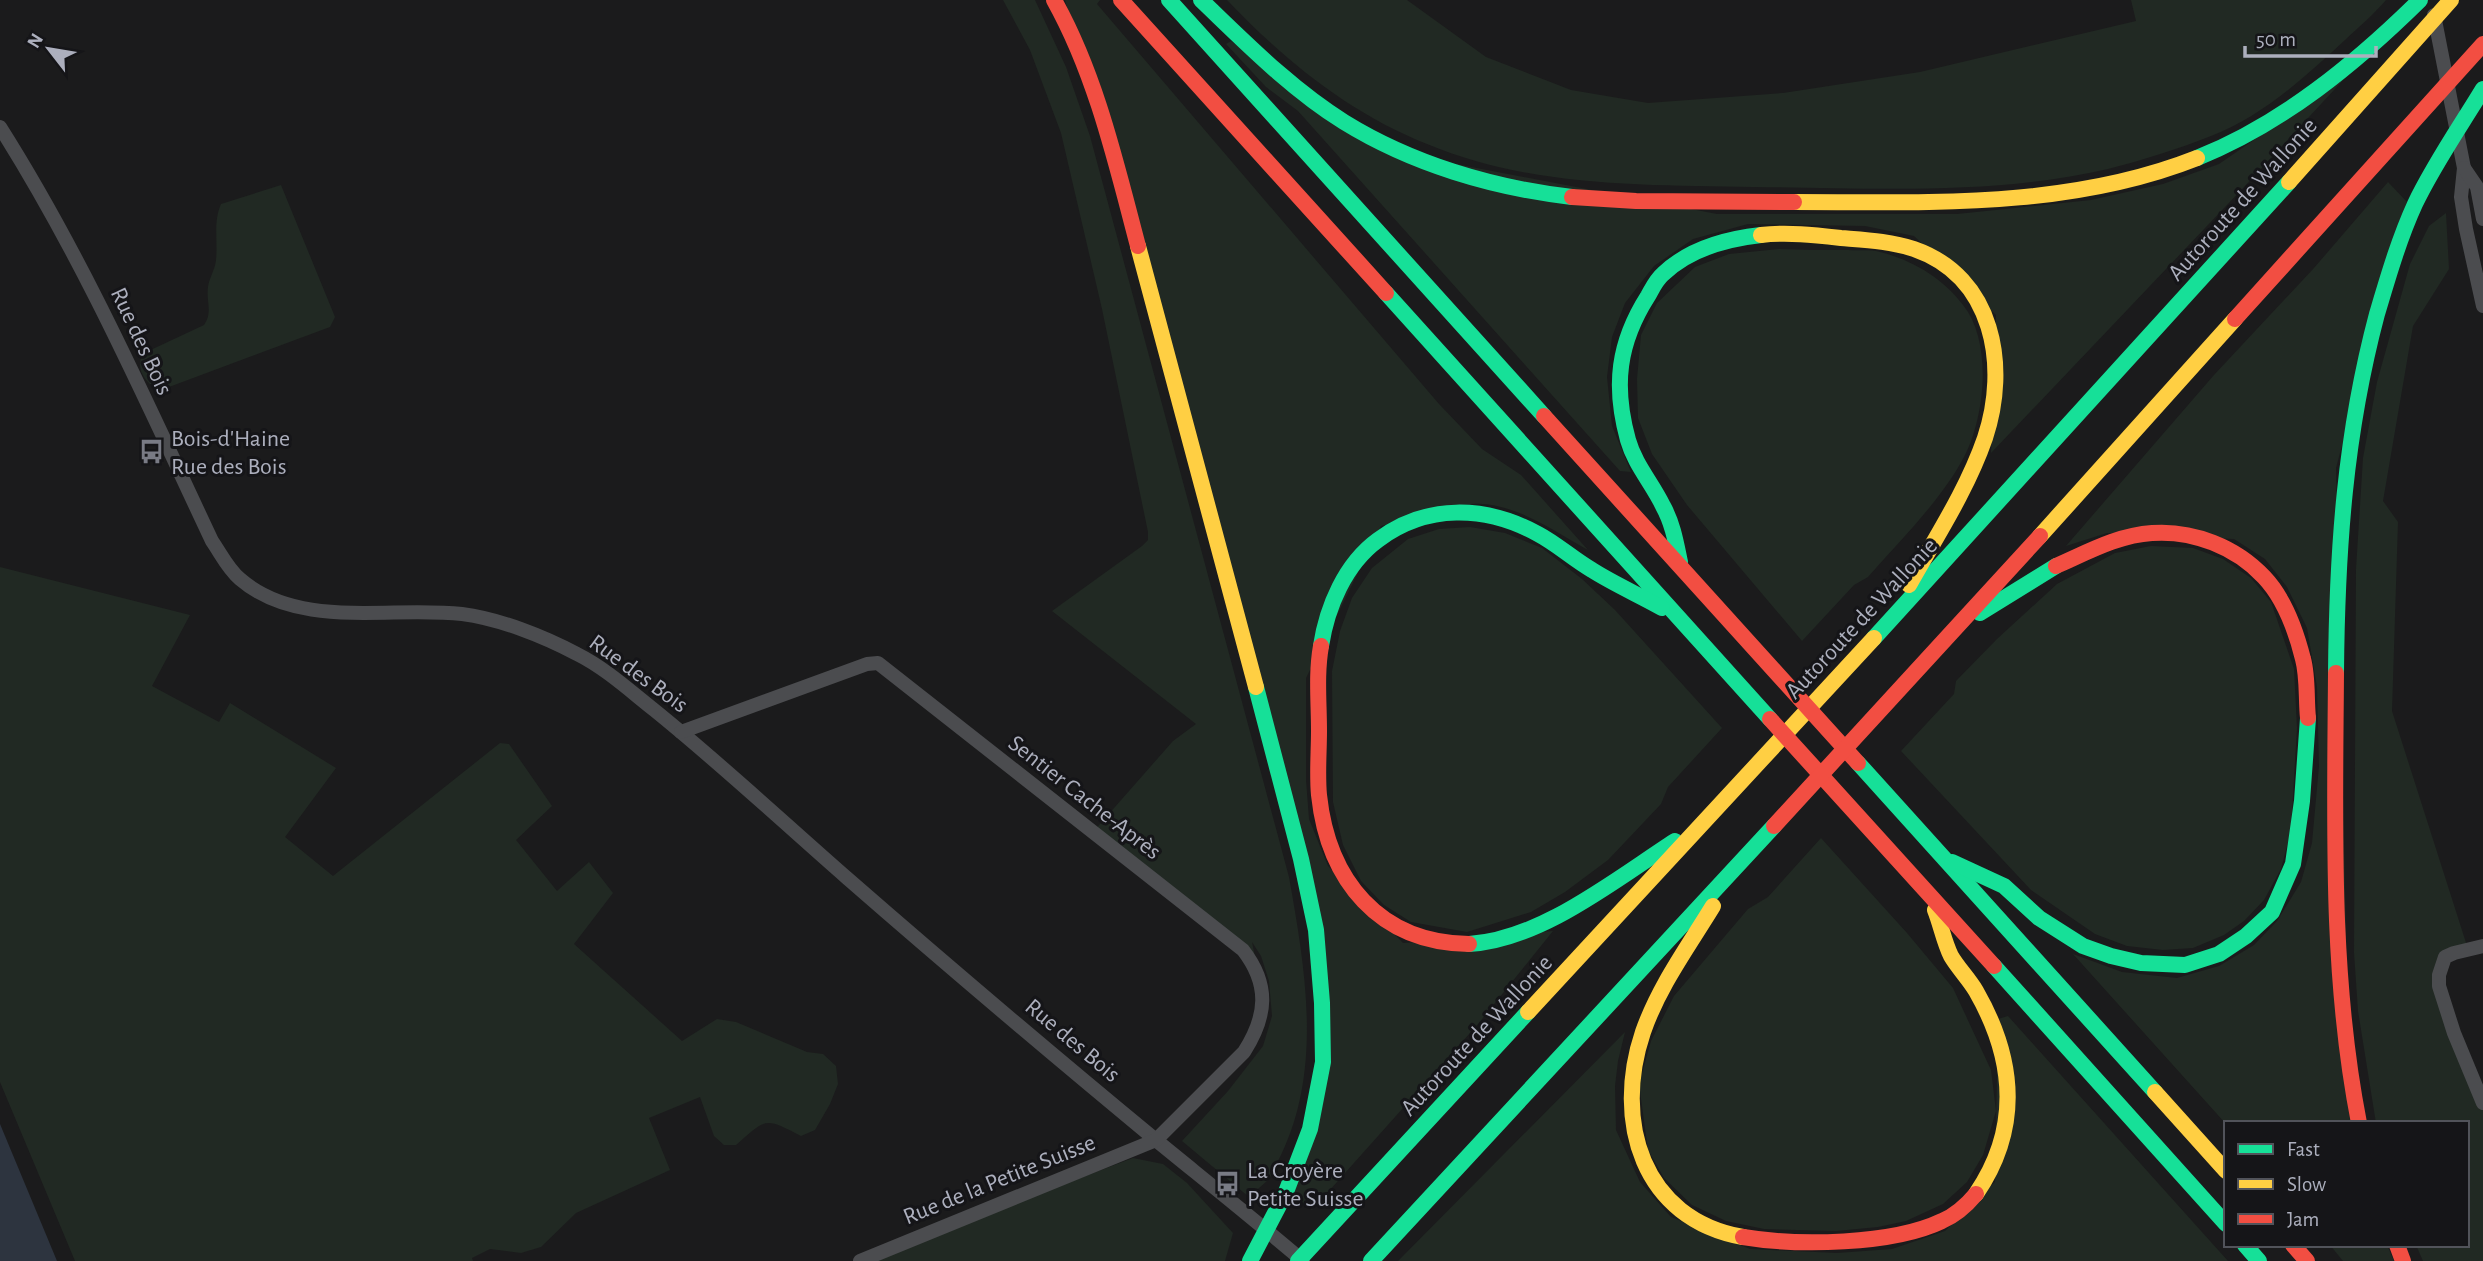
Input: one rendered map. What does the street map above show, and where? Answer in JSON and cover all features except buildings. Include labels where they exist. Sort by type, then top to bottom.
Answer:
[{"type":"highway","points":[[1054,0],[1089,78],[1113,153],[1237,611],[1301,859],[1316,930],[1322,1003],[1323,1062],[1310,1129],[1286,1192],[1250,1261]]},
{"type":"highway","points":[[1121,0],[2224,1222]]},
{"type":"highway","points":[[1169,0],[2224,1169]]},
{"type":"highway","points":[[1201,0],[1259,56],[1309,97],[1393,149],[1496,183],[1567,196],[1639,201],[1964,202],[2041,197],[2119,183],[2171,169],[2225,147],[2322,85],[2390,31],[2420,0]]},
{"type":"highway","name":"Autoroute de Wallonie","points":[[1297,1261],[1888,622],[2451,0]]},
{"type":"highway","points":[[1371,1261],[1956,629],[2483,44]]},
{"type":"highway","points":[[2359,1121],[2347,1056],[2340,985],[2336,765],[2339,569],[2352,423],[2385,287],[2422,191],[2483,89]]},
{"type":"highway","points":[[1682,568],[1667,512],[1632,452],[1624,416],[1620,388],[1624,346],[1637,312],[1662,274],[1687,255],[1738,236],[1800,234],[1893,243],[1916,250],[1955,274],[1979,302],[1993,336],[1997,380],[1986,439],[1955,502],[1888,622]]},
{"type":"highway","points":[[1678,616],[1592,569],[1549,540],[1516,524],[1465,512],[1441,512],[1411,520],[1367,547],[1349,570],[1332,601],[1319,657],[1319,796],[1329,843],[1345,879],[1361,901],[1381,919],[1401,930],[1427,940],[1457,945],[1489,942],[1534,926],[1702,824]]},
{"type":"highway","points":[[1942,857],[2004,886],[2039,918],[2083,946],[2141,963],[2185,965],[2219,954],[2246,936],[2273,912],[2293,864],[2302,801],[2308,726],[2304,661],[2286,610],[2264,578],[2228,551],[2192,535],[2151,533],[2105,544],[2052,568],[1956,629]]},
{"type":"highway","points":[[1738,863],[1655,1002],[1634,1062],[1630,1117],[1641,1164],[1670,1200],[1696,1220],[1717,1230],[1749,1237],[1782,1241],[1848,1241],[1895,1235],[1927,1226],[1960,1211],[1982,1184],[1994,1163],[2005,1137],[2009,1104],[2005,1069],[1996,1031],[1967,977],[1952,958],[1932,901]]},
{"type":"highway","points":[[2247,1247],[2259,1261]]},
{"type":"highway","points":[[2295,1247],[2307,1261]]},
{"type":"street","points":[[2431,0],[2478,197],[2466,229]]},
{"type":"street","name":"Rue des Bois","points":[[0,127],[37,185],[92,287],[212,541],[231,571],[241,580],[258,593],[274,600],[313,611],[462,614],[486,619],[580,655],[681,732],[904,927],[1303,1261]]},
{"type":"street","points":[[2461,197],[2478,197]]},
{"type":"street","points":[[2461,197],[2478,197]]},
{"type":"street","points":[[2461,197],[2483,306]]},
{"type":"street","points":[[2480,290],[2483,266]]},
{"type":"street","name":"Sentier Cache-Après","points":[[681,732],[832,676],[878,663],[1243,950],[1253,963],[1263,989],[1260,1016],[1251,1041],[1226,1072],[1156,1140]]},
{"type":"street","points":[[2483,946],[2445,957],[2439,975],[2439,986],[2454,1033],[2483,1102]]},
{"type":"street","name":"Rue de la Petite Suisse","points":[[860,1261],[1156,1140]]},
{"type":"shaded area","points":[[1003,0],[1035,0],[1066,67],[1090,136],[1289,877],[1305,982],[1306,1053],[1302,1088],[1294,1122],[1274,1170],[1269,1179],[1249,1197],[1182,1141],[1228,1091],[1263,1046],[1272,1016],[1269,981],[1261,956],[1252,942],[1259,976],[1253,963],[1093,832],[1173,741],[1196,724],[1052,611],[1142,546],[1148,540],[1148,532],[1102,309],[1061,133],[1030,50]]},
{"type":"shaded area","points":[[1065,0],[1100,0],[1097,4],[1439,404],[1482,449],[1521,475],[1588,550],[1517,512],[1487,504],[1450,508],[1381,526],[1306,678],[1306,780],[1309,819],[1328,866],[1403,943],[1553,931],[1478,1024],[1312,1210],[1294,1196],[1328,979]]},
{"type":"shaded area","points":[[1227,0],[1407,0],[1486,57],[1571,90],[1648,103],[1783,93],[1920,72],[2136,21],[2131,0],[2386,0],[2330,54],[2266,107],[2230,128],[2199,141],[2121,166],[2065,178],[1976,187],[1886,189],[1587,181],[1506,169],[1466,158],[1398,131],[1344,101],[1295,64]]},
{"type":"shaded area","points":[[1231,41],[1378,149],[1717,214],[1957,214],[2091,200],[2163,184],[2219,164],[2347,76],[1991,453],[1996,315],[1914,236],[1865,226],[1748,224],[1693,239],[1654,266],[1625,303],[1612,337],[1607,377],[1612,426],[1631,472],[1620,471],[1298,111],[1266,87],[1226,44]]},
{"type":"shaded area","points":[[2388,182],[2407,202],[2336,468],[2350,1121],[2224,1122],[2073,954],[2122,972],[2177,978],[2219,966],[2254,945],[2277,921],[2301,882],[2312,843],[2319,766],[2317,687],[2307,628],[2287,587],[2265,559],[2234,539],[2107,533],[2066,546],[2214,375],[2314,268]]},
{"type":"shaded area","points":[[281,185],[335,317],[330,327],[161,390],[157,384],[150,384],[141,370],[142,354],[204,325],[207,320],[208,287],[216,260],[216,225],[221,204]]},
{"type":"shaded area","points":[[2446,213],[2449,269],[2413,326],[2383,501],[2398,522],[2392,711],[2468,949],[2454,953],[2439,975],[2483,1103],[2483,1261],[2423,1261],[2417,1247],[2469,1247],[2469,1121],[2376,1121],[2358,1011],[2354,953],[2356,569],[2363,458],[2377,382],[2410,264],[2429,226]]},
{"type":"shaded area","points":[[1779,249],[1872,251],[1892,255],[1915,265],[1946,286],[1963,305],[1973,321],[1982,359],[1983,380],[1977,422],[1964,457],[1954,474],[1919,520],[1868,577],[1854,585],[1802,641],[1687,505],[1652,454],[1638,418],[1637,379],[1641,335],[1657,303],[1695,267],[1729,254]]},
{"type":"shaded area","points":[[1470,527],[1505,533],[1542,548],[1582,579],[1615,610],[1722,728],[1668,787],[1661,804],[1608,860],[1565,892],[1531,912],[1467,932],[1411,922],[1384,905],[1361,881],[1343,845],[1333,802],[1332,671],[1340,631],[1352,598],[1372,568],[1408,539],[1439,529]]},
{"type":"shaded area","points":[[2151,546],[2193,548],[2223,559],[2251,578],[2271,602],[2294,669],[2297,728],[2291,831],[2281,869],[2264,900],[2244,921],[2224,935],[2193,948],[2163,950],[2127,946],[2095,934],[2031,890],[1901,751],[1954,694],[1956,681],[2057,584],[2115,553]]},
{"type":"shaded area","points":[[0,567],[190,615],[152,686],[219,722],[230,703],[336,768],[285,837],[333,876],[500,743],[509,744],[552,806],[516,840],[557,891],[589,862],[613,893],[574,944],[682,1041],[717,1019],[736,1022],[807,1052],[823,1054],[836,1066],[838,1084],[815,1130],[801,1136],[766,1123],[736,1145],[724,1145],[714,1136],[700,1097],[649,1118],[670,1170],[576,1213],[541,1247],[521,1253],[490,1249],[472,1258],[473,1261],[75,1261],[0,1082]]},
{"type":"shaded area","points":[[1821,838],[1953,988],[1991,1070],[1996,1111],[1983,1155],[1967,1182],[1943,1204],[1906,1221],[1878,1227],[1836,1231],[1764,1229],[1726,1221],[1692,1205],[1664,1178],[1648,1150],[1639,1084],[1651,1041],[1674,996],[1748,909],[1768,897]]},
{"type":"shaded area","points":[[2008,1016],[2228,1261],[1398,1261],[1625,1032],[1615,1086],[1616,1130],[1640,1182],[1671,1217],[1750,1249],[1837,1253],[1892,1249],[1945,1231],[1995,1182],[1998,1019]]},
{"type":"shaded area","points":[[0,1124],[57,1261],[0,1261]]},
{"type":"shaded area","points":[[1133,1158],[1163,1164],[1187,1183],[1233,1233],[1225,1261],[860,1261]]},
{"type":"shaded area","points":[[2332,1247],[2388,1247],[2394,1261],[2343,1261]]},
{"type":"traffic: fast","points":[[1169,0],[1544,416]]},
{"type":"traffic: fast","points":[[1201,0],[1269,65],[1306,95],[1370,137],[1454,172],[1513,187],[1572,197]]},
{"type":"traffic: fast","points":[[2197,158],[2259,128],[2288,110],[2370,47],[2420,0]]},
{"type":"traffic: fast","points":[[2336,673],[2338,581],[2350,448],[2377,314],[2399,244],[2422,189],[2483,89]]},
{"type":"traffic: fast","points":[[1874,638],[2289,182]]},
{"type":"traffic: fast","points":[[1680,562],[1666,513],[1635,458],[1628,440],[1623,420],[1620,383],[1625,348],[1638,313],[1654,285],[1673,265],[1708,247],[1761,235]]},
{"type":"traffic: fast","points":[[1386,293],[1770,719]]},
{"type":"traffic: fast","points":[[1321,646],[1339,587],[1356,561],[1378,540],[1396,528],[1436,515],[1477,514],[1518,524],[1545,538],[1600,575],[1662,608]]},
{"type":"traffic: fast","points":[[1980,613],[2056,566]]},
{"type":"traffic: fast","points":[[1250,1261],[1286,1192],[1310,1129],[1323,1062],[1322,1003],[1316,930],[1301,859],[1256,687]]},
{"type":"traffic: fast","points":[[1952,862],[2004,886],[2039,918],[2083,946],[2111,956],[2141,963],[2185,965],[2219,954],[2246,936],[2272,912],[2293,864],[2302,801],[2308,718]]},
{"type":"traffic: fast","points":[[1858,763],[2155,1092]]},
{"type":"traffic: fast","points":[[1371,1261],[1774,826]]},
{"type":"traffic: fast","points":[[1469,944],[1496,940],[1550,920],[1603,889],[1675,841]]},
{"type":"traffic: fast","points":[[1994,966],[2224,1222]]},
{"type":"traffic: fast","points":[[1298,1261],[1528,1012]]},
{"type":"traffic: fast","points":[[2247,1247],[2259,1261]]},
{"type":"traffic: slow","points":[[2289,182],[2451,0]]},
{"type":"traffic: slow","points":[[1794,202],[1947,202],[2048,194],[2148,175],[2197,158]]},
{"type":"traffic: slow","points":[[1761,235],[1791,234],[1878,241],[1914,249],[1941,262],[1962,280],[1978,302],[1988,327],[1994,354],[1992,410],[1978,457],[1960,495],[1909,585]]},
{"type":"traffic: slow","points":[[1138,246],[1256,687]]},
{"type":"traffic: slow","points":[[2040,536],[2235,319]]},
{"type":"traffic: slow","points":[[1528,1012],[1874,638]]},
{"type":"traffic: slow","points":[[1713,906],[1675,967],[1650,1015],[1635,1066],[1632,1099],[1635,1131],[1644,1161],[1659,1188],[1681,1210],[1708,1227],[1743,1237]]},
{"type":"traffic: slow","points":[[1935,910],[1951,956],[1973,987],[1989,1017],[2005,1068],[2008,1093],[2006,1119],[1991,1169],[1976,1194]]},
{"type":"traffic: slow","points":[[2155,1092],[2224,1169]]},
{"type":"traffic: jam","points":[[1054,0],[1082,58],[1093,89],[1113,151],[1138,246]]},
{"type":"traffic: jam","points":[[1121,0],[1386,293]]},
{"type":"traffic: jam","points":[[2235,319],[2483,44]]},
{"type":"traffic: jam","points":[[1572,197],[1636,201],[1794,202]]},
{"type":"traffic: jam","points":[[1544,416],[1858,763]]},
{"type":"traffic: jam","points":[[2056,566],[2091,550],[2139,534],[2183,534],[2227,549],[2253,566],[2264,577],[2278,595],[2288,615],[2305,666],[2308,718]]},
{"type":"traffic: jam","points":[[1774,826],[2040,536]]},
{"type":"traffic: jam","points":[[1321,646],[1318,678],[1318,787],[1324,826],[1334,854],[1347,879],[1364,901],[1384,919],[1409,932],[1437,941],[1469,944]]},
{"type":"traffic: jam","points":[[2336,673],[2336,899],[2343,1011],[2359,1121]]},
{"type":"traffic: jam","points":[[1770,719],[1994,966]]},
{"type":"traffic: jam","points":[[1743,1237],[1817,1242],[1897,1235],[1947,1219],[1976,1194]]},
{"type":"traffic: jam","points":[[2295,1247],[2307,1261]]},
{"type":"traffic: jam","points":[[2398,1247],[2403,1261]]},
{"type":"place","name":"Bois-d'Haine Rue des Bois","points":[[151,452]]},
{"type":"place","name":"La Croyère Petite Suisse","points":[[1227,1184]]}]
